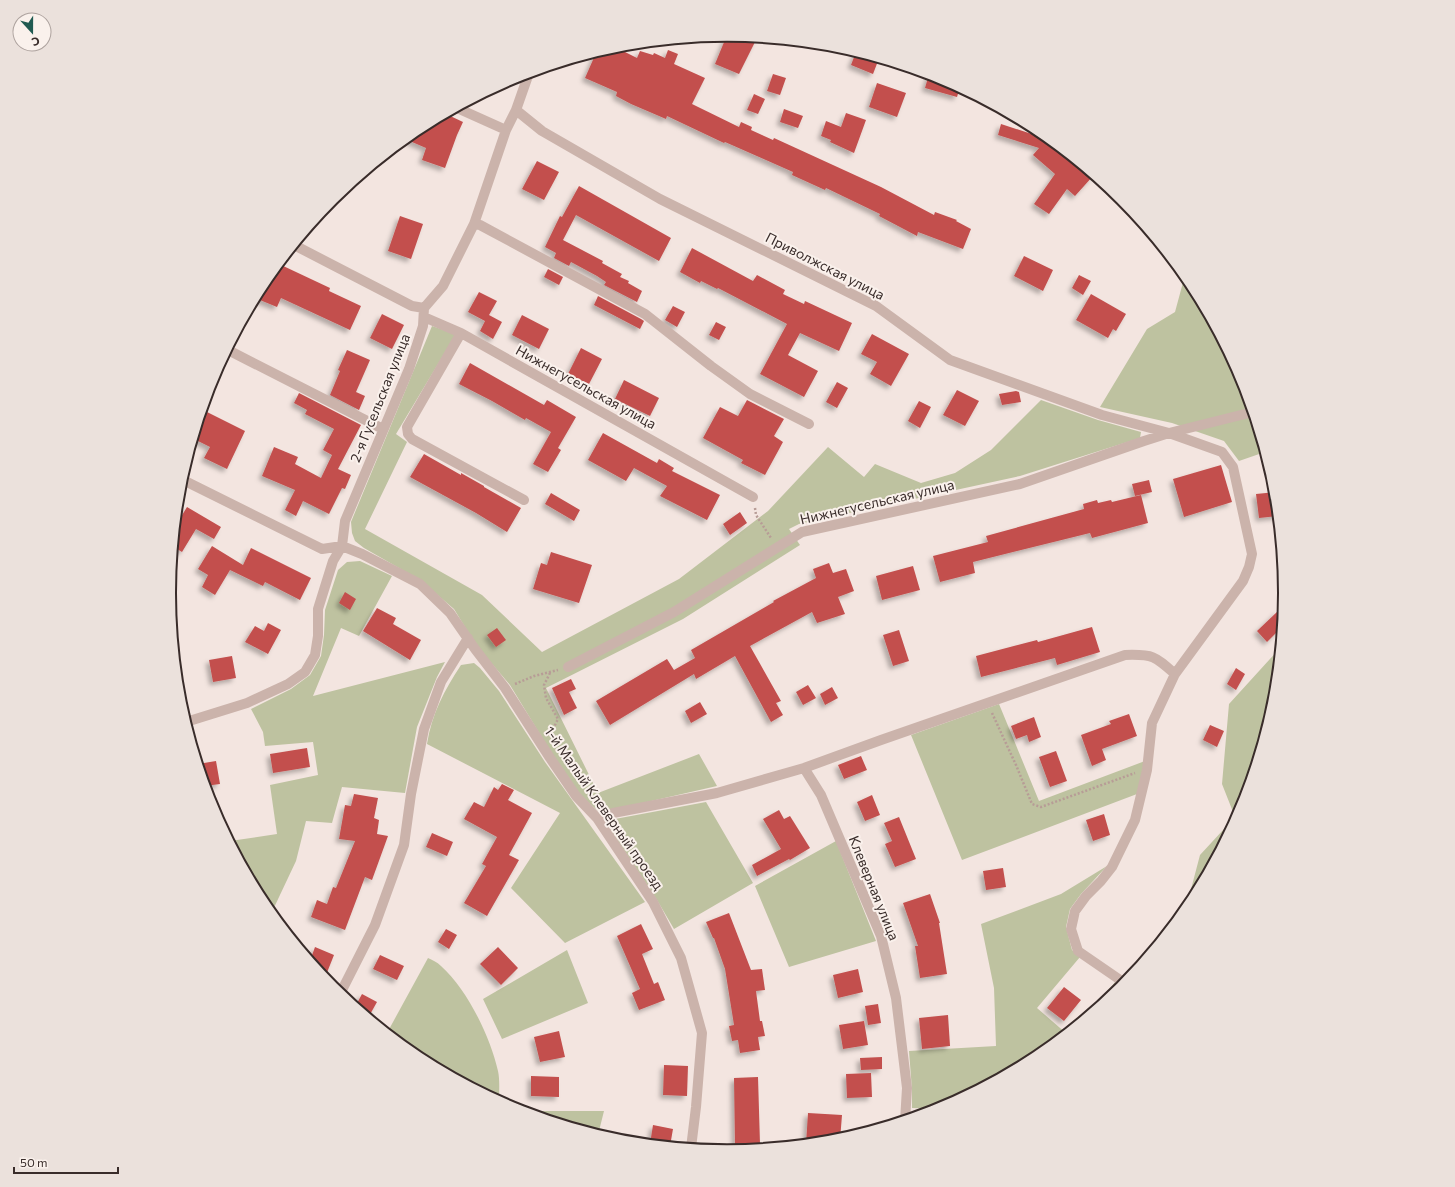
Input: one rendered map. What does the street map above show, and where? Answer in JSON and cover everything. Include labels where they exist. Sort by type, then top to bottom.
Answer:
[{"type":"street","points":[[516,110],[527,80]]},
{"type":"street","points":[[462,110],[506,130]]},
{"type":"street","name":"2-я Гусельская улица","points":[[342,546],[345,522],[409,369],[423,326],[424,313],[443,286],[474,224],[506,130],[516,110]]},
{"type":"street","name":"Приволжская улица","points":[[516,110],[542,131],[660,199],[876,306],[950,360],[1102,415],[1169,433],[1222,452],[1233,467],[1252,554],[1249,567],[1243,581],[1175,674],[1152,723],[1147,770],[1135,820],[1112,867],[1086,896],[1075,911],[1071,929],[1078,951],[1120,980]]},
{"type":"street","points":[[474,224],[480,225],[645,314],[711,366],[750,394],[809,424]]},
{"type":"street","name":"Нижнегусельская улица","points":[[299,247],[412,306],[753,497]]},
{"type":"street","points":[[461,333],[407,427],[408,434],[412,439],[524,500]]},
{"type":"street","points":[[232,352],[383,429]]},
{"type":"street","name":"Нижнегусельская улица","points":[[568,666],[674,612],[802,532],[1020,484],[1169,433],[1249,413]]},
{"type":"street","points":[[188,482],[322,549],[342,546]]},
{"type":"street","points":[[191,720],[247,703],[288,684],[305,672],[315,655],[318,636],[318,609],[333,561],[342,546]]},
{"type":"street","name":"1-й Малый Клеверный проезд","points":[[342,546],[362,554],[420,584],[450,613],[505,688],[576,796],[597,818],[653,902],[681,958],[702,1033],[691,1144]]},
{"type":"street","points":[[343,988],[375,926],[404,845],[424,729],[441,682],[468,638]]},
{"type":"street","points":[[597,818],[613,813],[717,793],[804,768],[1125,655],[1143,654],[1159,659],[1175,674]]},
{"type":"street","name":"Клеверная улица","points":[[804,768],[821,795],[881,936],[896,998],[907,1088],[905,1116]]},
{"type":"path","points":[[753,497],[756,515],[769,535],[779,546]]},
{"type":"path","points":[[505,688],[534,676],[550,673],[544,685],[546,698],[558,719],[551,733],[540,742]]},
{"type":"path","points":[[988,703],[1032,804],[1042,807],[1137,772],[1147,770]]},
{"type":"green space","points":[[1183,283],[1205,318],[1237,382],[1250,416],[1261,454],[1239,461],[1224,441],[1172,423],[1100,407],[1147,329],[1175,312]]},
{"type":"green space","points":[[432,326],[456,334],[396,434],[407,442],[365,529],[482,595],[542,652],[679,579],[768,511],[828,447],[864,477],[875,464],[921,483],[955,473],[991,450],[1041,400],[1098,420],[1141,432],[1140,438],[1020,476],[799,524],[789,529],[800,545],[683,619],[546,688],[598,793],[699,754],[717,786],[612,810],[598,811],[579,794],[552,754],[510,685],[476,645],[454,609],[420,580],[364,548],[355,541],[352,533],[351,522]]},
{"type":"green space","points":[[360,561],[392,576],[359,636],[341,628],[313,696],[445,662],[437,677],[417,727],[405,793],[342,787],[332,823],[306,821],[296,861],[274,907],[250,869],[235,840],[277,834],[270,785],[318,775],[313,742],[265,746],[263,732],[251,709],[291,689],[310,675],[321,656],[325,610],[338,570],[347,562]]},
{"type":"green space","points":[[1275,653],[1268,701],[1260,736],[1250,771],[1233,813],[1222,784],[1229,704]]},
{"type":"green space","points":[[474,663],[499,691],[545,762],[645,902],[565,943],[511,888],[560,813],[427,744],[435,712],[449,684],[461,665]]},
{"type":"green space","points":[[999,704],[1039,801],[1145,761],[1137,794],[962,860],[911,735]]},
{"type":"green space","points":[[706,802],[753,883],[674,929],[657,900],[612,832],[610,825],[615,819]]},
{"type":"green space","points":[[1228,825],[1205,869],[1190,894],[1200,855]]},
{"type":"green space","points":[[836,841],[876,941],[789,967],[755,886]]},
{"type":"green space","points":[[1107,866],[1081,894],[1070,909],[1066,927],[1072,950],[1080,957],[1037,1008],[1063,1031],[1034,1052],[971,1088],[925,1108],[912,1108],[909,1051],[996,1046],[994,988],[981,924],[1061,894]]},
{"type":"green space","points":[[567,950],[588,1003],[502,1039],[483,999]]},
{"type":"green space","points":[[428,958],[434,961],[451,976],[460,987],[483,1028],[498,1071],[499,1095],[452,1071],[421,1052],[389,1029]]},
{"type":"green space","points":[[1115,982],[1117,983],[1107,993]]},
{"type":"green space","points":[[537,1111],[604,1111],[599,1129]]},
{"type":"building","points":[[724,42],[755,43],[739,74],[715,64]]},
{"type":"building","points":[[668,50],[678,54],[674,64],[705,78],[692,104],[739,127],[741,122],[752,127],[751,130],[773,140],[774,138],[881,187],[934,215],[935,212],[957,220],[956,221],[971,229],[963,249],[918,232],[917,236],[879,216],[880,214],[826,188],[825,190],[792,175],[793,172],[725,142],[724,143],[667,116],[666,119],[631,104],[616,96],[617,92],[585,78],[593,59],[625,52],[637,58],[640,51],[653,55],[654,53],[665,58]]},
{"type":"building","points":[[854,57],[877,63],[873,74],[851,65]]},
{"type":"building","points":[[773,74],[786,78],[780,95],[767,91]]},
{"type":"building","points":[[927,80],[958,93],[957,97],[925,88]]},
{"type":"building","points":[[877,83],[906,93],[897,117],[869,107]]},
{"type":"building","points":[[754,94],[765,99],[758,114],[747,110]]},
{"type":"building","points":[[784,109],[803,116],[798,128],[780,122]]},
{"type":"building","points":[[846,113],[866,120],[854,153],[830,142],[831,140],[821,136],[826,121],[841,127]]},
{"type":"building","points":[[451,116],[463,122],[445,168],[422,160],[426,148],[412,142]]},
{"type":"building","points":[[1001,124],[1033,134],[1091,179],[1075,196],[1067,189],[1049,214],[1034,204],[1055,174],[1033,155],[1039,148],[998,135]]},
{"type":"building","points":[[537,161],[559,172],[544,200],[522,189]]},
{"type":"building","points":[[579,186],[671,238],[659,261],[576,215],[563,240],[603,261],[602,263],[622,274],[620,277],[629,281],[628,283],[642,291],[637,302],[604,285],[606,282],[571,262],[569,266],[554,258],[556,253],[545,247],[560,216],[562,217]]},
{"type":"building","points":[[400,216],[423,224],[411,259],[388,251]]},
{"type":"building","points":[[692,248],[753,281],[757,275],[785,290],[783,294],[804,304],[805,301],[852,323],[839,351],[800,333],[788,355],[818,371],[804,397],[760,374],[787,324],[718,288],[717,289],[701,281],[700,283],[680,272]]},
{"type":"building","points":[[1024,256],[1053,270],[1043,291],[1014,276]]},
{"type":"building","points":[[284,266],[330,288],[329,291],[361,306],[350,330],[281,298],[277,307],[261,300]]},
{"type":"building","points":[[548,269],[563,277],[559,285],[544,277]]},
{"type":"building","points":[[1079,275],[1091,281],[1083,295],[1072,288]]},
{"type":"building","points":[[479,292],[497,301],[489,315],[502,322],[493,339],[480,331],[485,321],[468,312]]},
{"type":"building","points":[[1091,294],[1126,314],[1116,331],[1113,329],[1108,338],[1076,320]]},
{"type":"building","points":[[598,296],[644,321],[640,329],[594,305]]},
{"type":"building","points":[[673,306],[685,312],[677,327],[665,320]]},
{"type":"building","points":[[382,314],[404,325],[392,349],[370,338]]},
{"type":"building","points":[[522,315],[549,329],[539,349],[512,335]]},
{"type":"building","points":[[716,322],[726,327],[719,340],[709,335]]},
{"type":"building","points":[[872,334],[909,354],[891,386],[870,374],[877,362],[861,354]]},
{"type":"building","points":[[581,348],[602,359],[589,384],[568,374]]},
{"type":"building","points":[[347,350],[370,360],[356,392],[365,396],[359,410],[330,395],[340,371],[338,370]]},
{"type":"building","points":[[470,363],[544,405],[547,400],[576,417],[558,448],[561,450],[548,472],[533,464],[551,432],[526,418],[525,420],[459,384]]},
{"type":"building","points":[[624,380],[659,398],[650,416],[615,399]]},
{"type":"building","points":[[837,382],[848,388],[837,408],[826,402]]},
{"type":"building","points":[[957,390],[979,401],[965,426],[943,415]]},
{"type":"building","points":[[1016,391],[1019,392],[1021,402],[1002,405],[999,394]]},
{"type":"building","points":[[299,393],[361,425],[338,469],[351,475],[345,489],[342,488],[329,514],[303,501],[296,516],[285,510],[295,490],[262,476],[274,447],[298,457],[295,464],[321,478],[332,455],[323,450],[334,429],[305,414],[307,410],[294,403]]},
{"type":"building","points":[[747,400],[784,419],[774,436],[783,442],[765,475],[741,463],[743,460],[703,438],[720,407],[738,416]]},
{"type":"building","points":[[919,401],[931,407],[920,428],[908,421]]},
{"type":"building","points":[[207,412],[245,431],[227,469],[204,458],[210,447],[198,441]]},
{"type":"building","points":[[603,433],[657,463],[659,459],[674,468],[672,471],[720,495],[707,520],[660,496],[667,486],[634,468],[626,481],[588,460]]},
{"type":"building","points":[[424,454],[461,475],[461,473],[521,508],[507,532],[476,513],[410,477]]},
{"type":"building","points":[[1221,465],[1232,502],[1184,517],[1173,479]]},
{"type":"building","points":[[1149,480],[1152,492],[1135,496],[1132,484]]},
{"type":"building","points":[[551,493],[580,510],[574,521],[545,504]]},
{"type":"building","points":[[1269,493],[1273,517],[1259,518],[1256,494]]},
{"type":"building","points":[[1141,495],[1148,523],[1092,538],[1090,533],[973,562],[975,573],[940,582],[933,556],[988,542],[986,536],[1084,509],[1083,504],[1097,500],[1098,503],[1111,500],[1112,502]]},
{"type":"building","points":[[187,507],[221,527],[214,539],[196,529],[182,552],[178,549],[182,515]]},
{"type":"building","points":[[740,512],[747,523],[730,535],[723,524]]},
{"type":"building","points":[[212,546],[243,565],[251,548],[311,578],[300,600],[265,582],[263,586],[230,570],[215,595],[202,587],[208,575],[198,569]]},
{"type":"building","points":[[551,552],[592,565],[579,603],[533,589],[541,563],[547,565]]},
{"type":"building","points":[[829,563],[833,573],[846,569],[854,591],[838,597],[845,614],[817,623],[812,612],[750,646],[781,701],[776,703],[783,715],[771,722],[735,656],[696,679],[694,674],[610,725],[596,701],[667,659],[674,670],[695,658],[691,650],[774,602],[773,601],[816,578],[813,569]]},
{"type":"building","points":[[913,566],[920,590],[882,600],[876,576]]},
{"type":"building","points":[[345,592],[356,599],[350,610],[339,603]]},
{"type":"building","points":[[377,608],[396,618],[393,624],[421,640],[410,660],[363,631]]},
{"type":"building","points":[[1279,612],[1278,631],[1267,642],[1257,631]]},
{"type":"building","points":[[268,623],[281,630],[268,654],[245,642],[255,626],[264,631]]},
{"type":"building","points":[[1092,627],[1100,652],[1057,665],[1055,658],[981,677],[976,656],[1037,640],[1038,642]]},
{"type":"building","points":[[497,628],[506,640],[496,647],[487,635]]},
{"type":"building","points":[[899,630],[909,661],[893,666],[883,635]]},
{"type":"building","points":[[232,656],[236,678],[213,682],[209,660]]},
{"type":"building","points":[[1236,668],[1245,674],[1236,690],[1227,684]]},
{"type":"building","points":[[571,679],[576,689],[569,692],[577,708],[564,715],[552,688]]},
{"type":"building","points":[[808,685],[816,698],[803,705],[796,692]]},
{"type":"building","points":[[832,687],[838,698],[825,705],[820,694]]},
{"type":"building","points":[[700,702],[707,714],[691,723],[685,711]]},
{"type":"building","points":[[1129,714],[1137,736],[1102,749],[1106,760],[1092,766],[1081,735],[1111,724],[1109,721]]},
{"type":"building","points":[[1034,717],[1041,737],[1029,742],[1027,735],[1016,739],[1011,726]]},
{"type":"building","points":[[1210,725],[1224,731],[1217,747],[1203,740]]},
{"type":"building","points":[[307,748],[310,767],[273,773],[270,754]]},
{"type":"building","points":[[1056,751],[1067,781],[1050,787],[1039,757]]},
{"type":"building","points":[[861,756],[867,770],[844,779],[838,765]]},
{"type":"building","points":[[216,761],[220,784],[210,785],[203,763]]},
{"type":"building","points":[[502,784],[514,790],[508,800],[532,813],[509,855],[519,860],[487,916],[464,903],[486,866],[482,864],[497,837],[464,819],[474,802],[484,807],[494,787],[498,790]]},
{"type":"building","points":[[354,794],[378,798],[374,818],[379,820],[377,834],[388,836],[372,880],[365,877],[345,930],[311,917],[317,900],[327,904],[333,887],[336,888],[355,841],[339,839],[345,805],[351,806]]},
{"type":"building","points":[[872,795],[880,815],[865,821],[857,802]]},
{"type":"building","points":[[779,810],[784,819],[790,816],[810,848],[790,860],[789,859],[757,876],[752,865],[781,849],[763,819]]},
{"type":"building","points":[[1104,814],[1110,835],[1093,841],[1086,820]]},
{"type":"building","points":[[899,817],[916,859],[895,867],[885,844],[892,841],[884,823]]},
{"type":"building","points":[[432,833],[453,842],[447,856],[426,847]]},
{"type":"building","points":[[1003,868],[1006,887],[986,890],[983,871]]},
{"type":"building","points":[[930,894],[940,923],[947,974],[920,978],[915,946],[918,946],[903,903]]},
{"type":"building","points":[[729,913],[751,970],[762,969],[765,990],[756,991],[760,1021],[762,1021],[765,1036],[758,1037],[760,1050],[740,1053],[738,1040],[732,1041],[729,1026],[734,1025],[725,969],[714,938],[706,922]]},
{"type":"building","points":[[641,924],[653,949],[642,954],[654,984],[658,982],[665,1000],[639,1010],[632,993],[640,989],[617,936]]},
{"type":"building","points":[[446,929],[457,935],[449,949],[438,942]]},
{"type":"building","points":[[315,947],[334,955],[327,972],[313,957],[312,956]]},
{"type":"building","points":[[498,947],[518,968],[501,985],[480,964]]},
{"type":"building","points":[[380,955],[404,966],[397,980],[373,969]]},
{"type":"building","points":[[858,969],[863,992],[838,998],[833,975]]},
{"type":"building","points":[[1064,987],[1081,1000],[1064,1021],[1047,1008]]},
{"type":"building","points":[[362,994],[377,1002],[371,1013],[358,1002]]},
{"type":"building","points":[[878,1004],[881,1023],[868,1025],[865,1006]]},
{"type":"building","points":[[948,1015],[950,1046],[922,1049],[919,1018]]},
{"type":"building","points":[[864,1021],[868,1045],[843,1049],[839,1025]]},
{"type":"building","points":[[559,1031],[565,1057],[540,1062],[534,1037]]},
{"type":"building","points":[[882,1057],[882,1069],[861,1070],[860,1058]]},
{"type":"building","points":[[664,1065],[688,1066],[687,1096],[663,1095]]},
{"type":"building","points":[[871,1073],[872,1097],[847,1098],[846,1074]]},
{"type":"building","points":[[531,1076],[559,1077],[559,1097],[531,1096]]},
{"type":"building","points":[[758,1077],[760,1144],[735,1145],[734,1078]]},
{"type":"building","points":[[808,1113],[842,1115],[841,1133],[806,1139]]},
{"type":"building","points":[[653,1125],[673,1129],[671,1142],[651,1139]]}]
